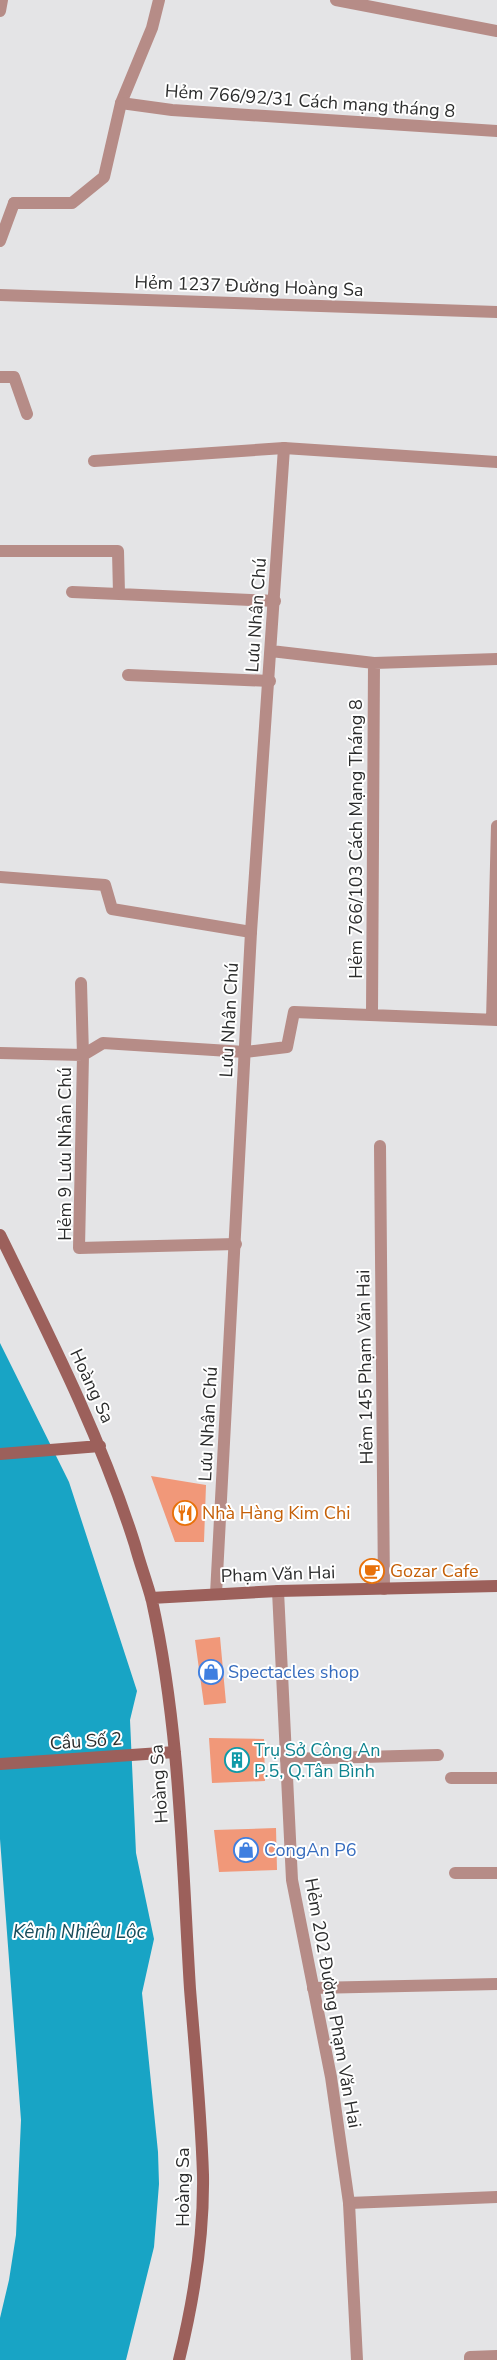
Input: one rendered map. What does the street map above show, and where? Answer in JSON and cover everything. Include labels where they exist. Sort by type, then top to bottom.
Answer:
[{"type":"street","points":[[0,12],[2,0]]},
{"type":"street","points":[[0,241],[14,203],[72,203],[104,177],[121,103],[152,28],[159,0]]},
{"type":"street","points":[[336,0],[497,31]]},
{"type":"street","name":"Hẻm 766/92/31 Cách mạng tháng 8","points":[[121,103],[172,110],[497,131]]},
{"type":"street","name":"Hẻm 1237 Đường Hoàng Sa","points":[[0,295],[497,312]]},
{"type":"street","points":[[0,377],[14,378],[27,414]]},
{"type":"street","points":[[94,461],[284,448],[497,462]]},
{"type":"street","name":"Lưu Nhân Chú","points":[[216,1594],[252,932],[284,448]]},
{"type":"street","points":[[0,551],[118,551],[119,594]]},
{"type":"street","points":[[72,592],[275,601]]},
{"type":"street","points":[[272,651],[374,663],[497,660]]},
{"type":"street","name":"Hẻm 766/103 Cách Mạng Tháng 8","points":[[372,1015],[374,663]]},
{"type":"street","points":[[128,675],[270,680]]},
{"type":"street","points":[[0,1054],[82,1055],[103,1043],[245,1052],[287,1047],[294,1012],[495,1020],[497,826]]},
{"type":"street","points":[[0,877],[105,885],[112,909],[252,932]]},
{"type":"street","points":[[81,983],[82,1055]]},
{"type":"street","name":"Hẻm 9 Lưu Nhân Chú","points":[[82,1055],[79,1248],[236,1244]]},
{"type":"street","name":"Hẻm 145 Phạm Văn Hai","points":[[380,1146],[384,1589]]},
{"type":"street","name":"Hoàng Sa","points":[[0,1235],[100,1446],[128,1523],[151,1598],[166,1674],[175,1752],[203,2176],[193,2303],[179,2360]]},
{"type":"street","points":[[0,1454],[100,1446]]},
{"type":"street","name":"Phạm Văn Hai","points":[[151,1598],[278,1591],[497,1586]]},
{"type":"street","name":"Hẻm 202 Đường Phạm Văn Hai","points":[[278,1591],[292,1880],[331,2077],[349,2203],[357,2360]]},
{"type":"street","name":"Cầu Số 2","points":[[0,1764],[175,1752]]},
{"type":"street","points":[[286,1759],[438,1755]]},
{"type":"street","points":[[451,1778],[497,1778]]},
{"type":"street","points":[[455,1873],[497,1873]]},
{"type":"street","points":[[314,1988],[497,1984]]},
{"type":"street","points":[[349,2203],[497,2197]]},
{"type":"street","points":[[470,2360],[470,2358],[497,2356]]},
{"type":"water","name":"Kênh Nhiêu Lộc","points":[[0,1343],[69,1482],[137,1691],[130,1720],[136,1853],[154,1939],[142,1993],[158,2152],[159,2184],[154,2247],[126,2360],[0,2360],[0,2318],[9,2280],[16,2235],[21,2120],[0,1839]]},
{"type":"building","name":"Nhà Hàng Kim Chi","points":[[151,1476],[206,1485],[204,1542],[175,1542]]},
{"type":"building","name":"Spectacles shop","points":[[220,1637],[226,1703],[204,1705],[195,1640]]},
{"type":"building","name":"Trụ Sở Công An P.5, Q.Tân Bình","points":[[209,1738],[264,1739],[265,1781],[212,1783]]},
{"type":"building","name":"CongAn P6","points":[[276,1828],[277,1870],[219,1872],[214,1830]]},
{"type":"place","name":"Nhà Hàng Kim Chi","points":[[185,1513]]},
{"type":"place","name":"Gozar Cafe","points":[[372,1571]]},
{"type":"place","name":"Spectacles shop","points":[[211,1672]]},
{"type":"place","name":"Trụ Sở Công An P.5, Q.Tân Bình","points":[[237,1760]]},
{"type":"place","name":"CongAn P6","points":[[246,1850]]}]
